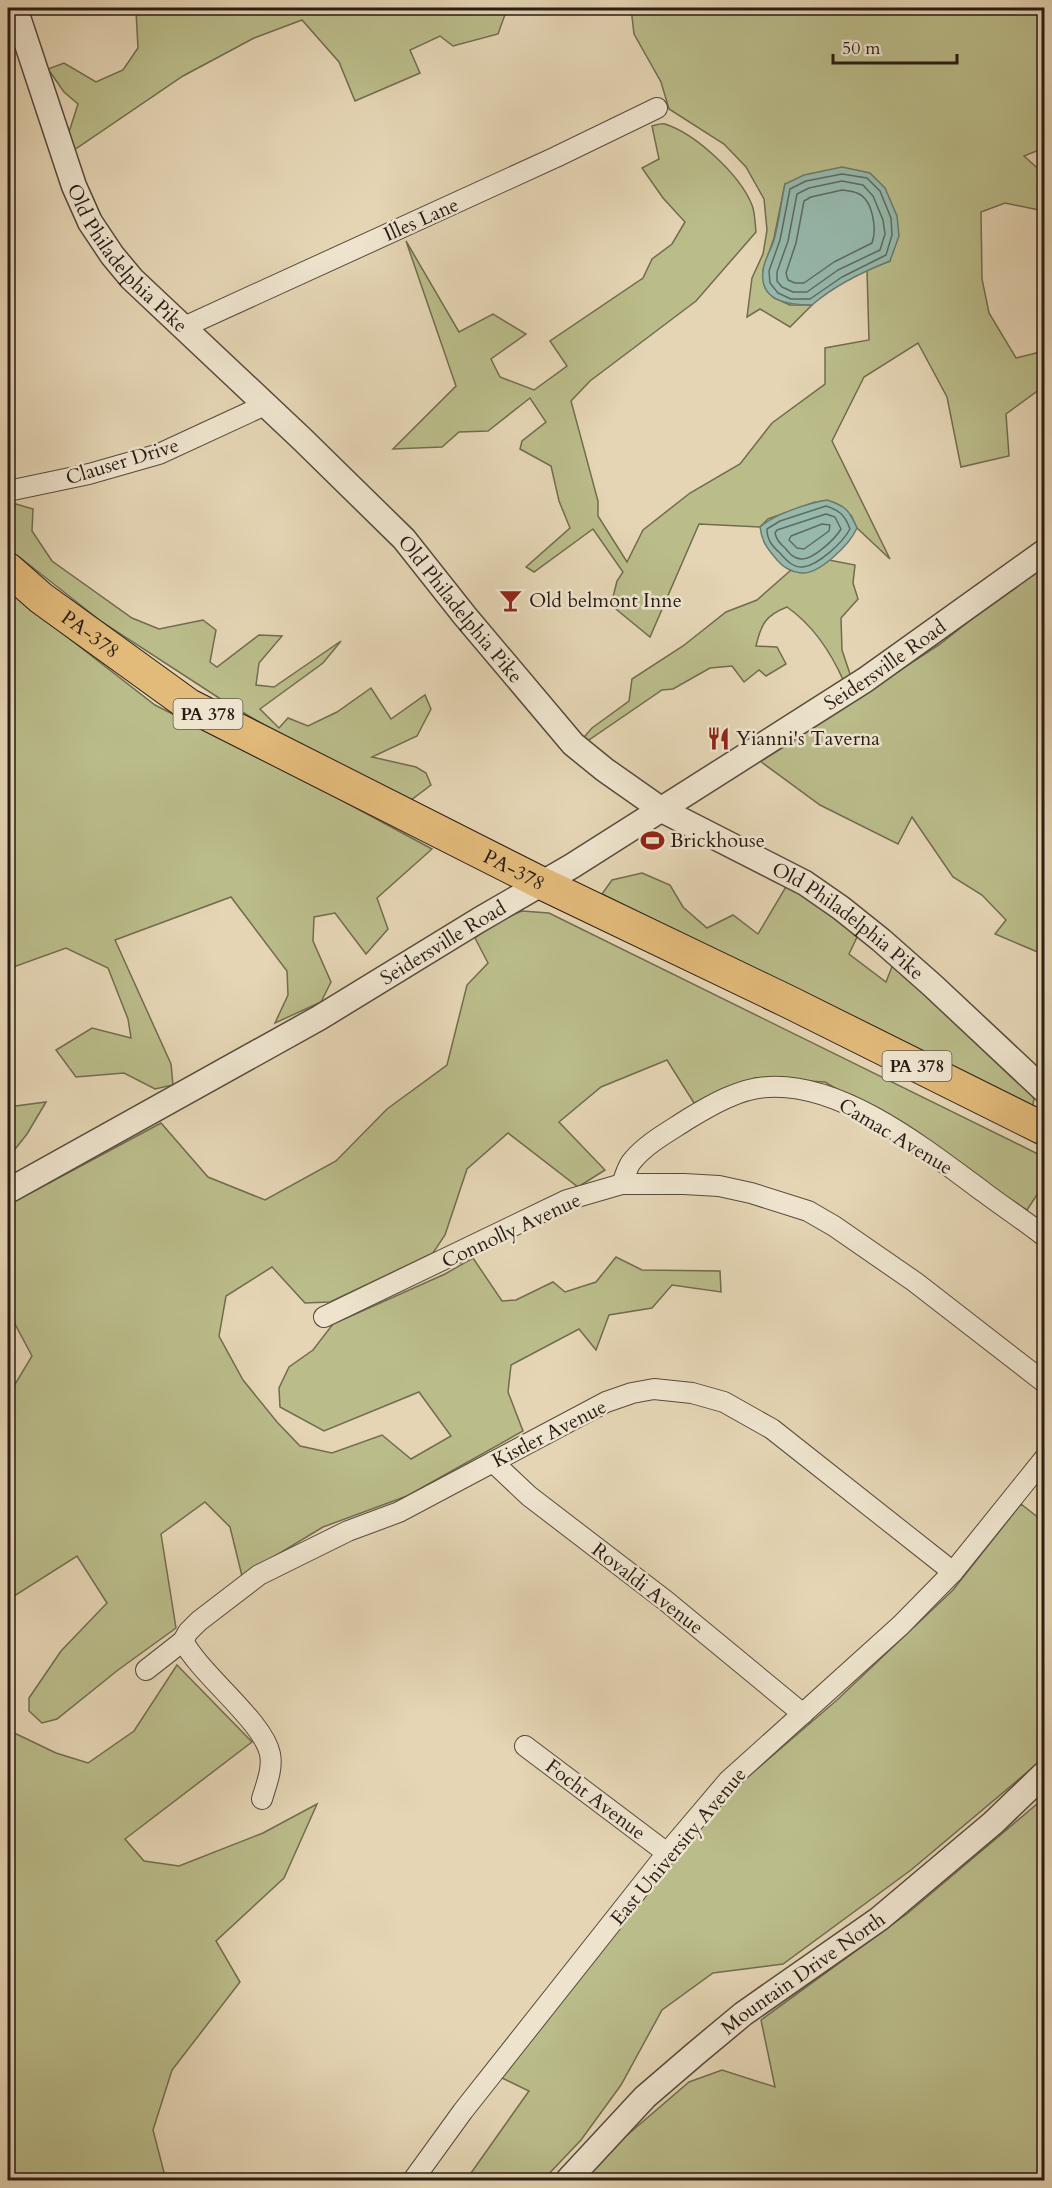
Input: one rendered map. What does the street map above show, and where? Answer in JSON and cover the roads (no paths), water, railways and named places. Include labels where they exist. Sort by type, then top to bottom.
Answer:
[{"type":"main road","name":"PA-378","points":[[8,569],[41,598],[189,705],[541,883],[789,1002],[1044,1129]]},
{"type":"street","name":"Old Philadelphia Pike","points":[[15,8],[74,186],[90,222],[112,255],[132,279],[404,539],[465,616],[573,744],[605,770],[662,810],[805,883],[841,908],[932,985],[1044,1090]]},
{"type":"street","name":"Illes Lane","points":[[184,327],[556,158],[657,108]]},
{"type":"street","name":"Clauser Drive","points":[[8,491],[88,474],[159,454],[265,405]]},
{"type":"street","name":"Seidersville Road","points":[[8,1191],[320,1018],[572,866],[865,680],[1044,552]]},
{"type":"street","name":"Camac Avenue","points":[[622,1184],[631,1161],[664,1134],[703,1110],[747,1090],[768,1086],[793,1089],[832,1096],[887,1125],[925,1148],[1044,1236]]},
{"type":"street","name":"Connolly Avenue","points":[[324,1317],[567,1200],[622,1184],[719,1186],[751,1193],[808,1211],[908,1276],[1044,1382]]},
{"type":"street","name":"Kistler Avenue","points":[[146,1670],[183,1641],[188,1632],[199,1622],[259,1575],[348,1531],[399,1512],[590,1410],[632,1393],[665,1390],[710,1397],[724,1402],[772,1429],[953,1572]]},
{"type":"street","name":"East University Avenue","points":[[413,2181],[458,2118],[667,1853],[728,1781],[901,1625],[953,1572],[1044,1459]]},
{"type":"street","name":"Rovaldi Avenue","points":[[493,1462],[529,1496],[666,1601],[803,1714]]},
{"type":"street","points":[[183,1641],[194,1660],[265,1738],[270,1755],[270,1772],[262,1799]]},
{"type":"street","name":"Focht Avenue","points":[[525,1746],[667,1853]]},
{"type":"street","name":"Mountain Drive North","points":[[568,2181],[645,2097],[695,2054],[743,2014],[879,1919],[993,1823],[1044,1774]]},
{"type":"water","points":[[842,167],[870,173],[885,188],[897,216],[899,236],[890,261],[849,280],[812,305],[778,300],[766,289],[763,271],[776,233],[785,184],[804,175]]},
{"type":"water","points":[[827,500],[843,507],[857,528],[841,550],[825,564],[801,573],[788,569],[779,563],[768,549],[760,527],[791,510]]},
{"type":"place","name":"Old belmont Inne","points":[[511,600]]},
{"type":"place","name":"Yianni's Taverna","points":[[718,738]]},
{"type":"place","name":"Brickhouse","points":[[652,840]]}]
